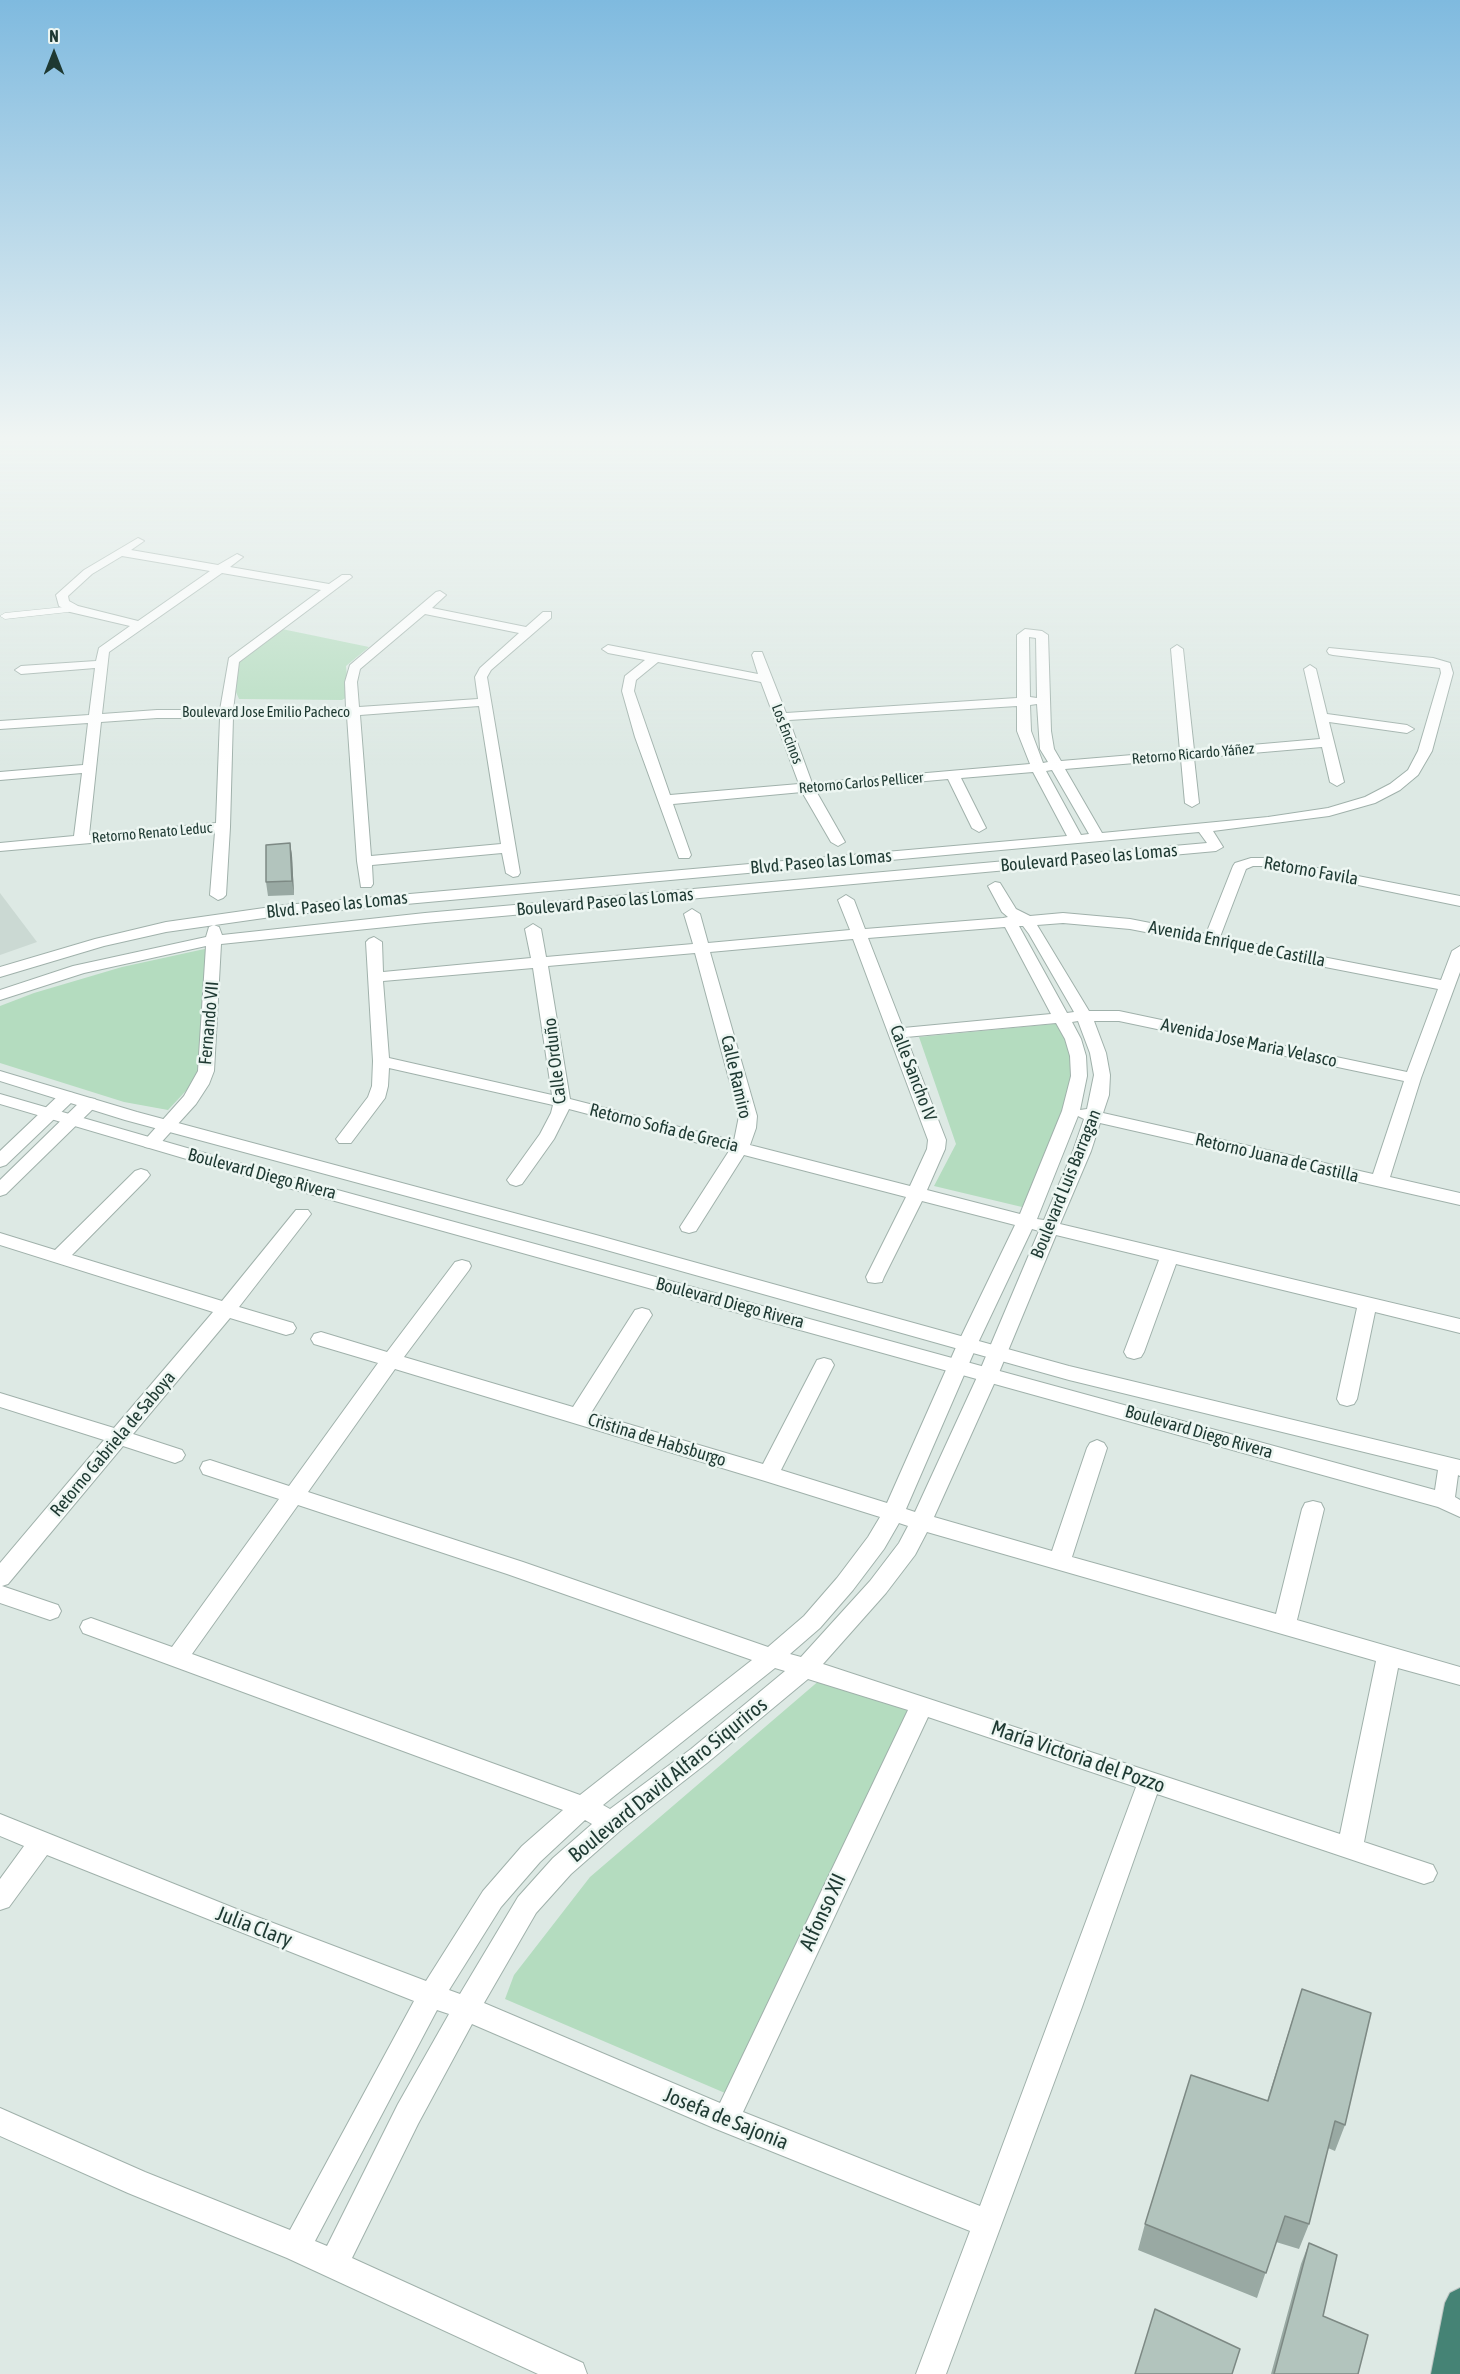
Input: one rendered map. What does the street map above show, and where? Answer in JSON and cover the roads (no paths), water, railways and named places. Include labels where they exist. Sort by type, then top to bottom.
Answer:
[{"type":"highway","points":[[1446,2374],[1460,2303]]},
{"type":"street","points":[[132,545],[88,572],[62,595],[63,603],[74,609],[140,625]]},
{"type":"street","points":[[121,552],[330,588]]},
{"type":"street","points":[[21,670],[103,658],[140,625],[237,557]]},
{"type":"street","name":"Retorno Renato Leduc","points":[[218,895],[228,708],[233,661],[346,577]]},
{"type":"street","points":[[366,884],[351,682],[358,663],[440,595]]},
{"type":"street","points":[[422,610],[529,630]]},
{"type":"street","points":[[513,873],[481,677],[547,615]]},
{"type":"street","name":"Retorno Renato Leduc","points":[[81,840],[97,713],[106,616]]},
{"type":"street","points":[[1076,840],[1038,768],[1024,731],[1022,701],[1023,635],[1025,633],[1042,635],[1044,731],[1047,750],[1098,838]]},
{"type":"street","points":[[608,649],[767,679]]},
{"type":"street","points":[[1176,649],[1189,754],[1192,803]]},
{"type":"street","name":"Blvd. Paseo las Lomas","points":[[0,972],[100,942],[214,919],[392,899],[1204,828],[1329,812],[1370,800],[1395,787],[1413,772],[1425,751],[1447,673],[1446,666],[1433,662],[1333,651]]},
{"type":"street","name":"Los Encinos","points":[[758,655],[807,788],[838,842]]},
{"type":"street","points":[[654,658],[630,679],[628,691],[642,738],[684,855]]},
{"type":"street","points":[[1310,669],[1337,782]]},
{"type":"street","name":"Boulevard Jose Emilio Pacheco","points":[[0,717],[48,717],[228,708],[353,708],[485,698]]},
{"type":"street","points":[[781,717],[1043,700]]},
{"type":"street","name":"Boulevard Jose Emilio Pacheco","points":[[0,725],[48,717]]},
{"type":"street","points":[[1323,717],[1407,729]]},
{"type":"street","name":"Retorno Ricardo Yáñez","points":[[1057,767],[1328,742]]},
{"type":"street","name":"Retorno Carlos Pellicer","points":[[665,800],[1057,767]]},
{"type":"street","points":[[0,776],[90,768]]},
{"type":"street","points":[[953,776],[979,828]]},
{"type":"street","points":[[1049,788],[1067,785]]},
{"type":"street","points":[[1063,813],[1082,811]]},
{"type":"street","name":"Retorno Renato Leduc","points":[[0,847],[223,827]]},
{"type":"street","name":"Boulevard Paseo las Lomas","points":[[0,995],[89,967],[214,940],[414,919],[1216,847],[1204,828]]},
{"type":"street","points":[[364,861],[509,848]]},
{"type":"street","name":"Retorno Favila","points":[[1212,939],[1240,866],[1251,862],[1300,868],[1460,901]]},
{"type":"street","points":[[609,880],[612,902]]},
{"type":"street","points":[[962,1356],[1026,1222],[1071,1111],[1079,1076],[1078,1056],[1063,1018],[1015,918],[995,886]]},
{"type":"street","name":"Calle Sancho IV","points":[[846,900],[937,1140],[936,1149],[916,1194],[875,1277]]},
{"type":"street","name":"Calle Ramiro","points":[[689,1227],[740,1147],[747,1128],[748,1116],[692,914]]},
{"type":"street","points":[[375,977],[1015,918]]},
{"type":"street","name":"Avenida Enrique de Castilla","points":[[1015,918],[1098,920],[1212,939],[1446,986]]},
{"type":"street","name":"Boulevard Luis Barragan","points":[[992,1364],[1095,1116],[1102,1075],[1093,1035],[1084,1016],[1036,933],[1015,918]]},
{"type":"street","name":"Fernando VII","points":[[151,1143],[196,1092],[206,1071],[211,1015],[214,919]]},
{"type":"street","name":"Calle Orduño","points":[[516,1180],[548,1135],[560,1113],[562,1102],[550,1017],[533,929]]},
{"type":"street","points":[[345,1139],[376,1098],[380,1086],[381,1061],[374,942]]},
{"type":"street","points":[[1380,1181],[1413,1078],[1460,951]]},
{"type":"street","name":"Avenida Jose Maria Velasco","points":[[898,1033],[1084,1016],[1132,1018],[1413,1078]]},
{"type":"street","name":"Retorno Sofia de Grecia","points":[[381,1061],[562,1102],[1049,1227]]},
{"type":"street","name":"Boulevard Diego Rivera","points":[[0,1076],[168,1126],[525,1223],[962,1356]]},
{"type":"street","points":[[0,1161],[67,1097]]},
{"type":"street","name":"Boulevard Diego Rivera","points":[[0,1099],[510,1243],[992,1364],[1452,1505]]},
{"type":"street","points":[[0,1190],[88,1103]]},
{"type":"street","name":"Retorno Juana de Castilla","points":[[1071,1111],[1460,1199]]},
{"type":"street","points":[[59,1257],[141,1175]]},
{"type":"street","name":"Retorno Gabriela de Saboya","points":[[0,1578],[226,1310],[303,1214]]},
{"type":"street","points":[[510,1243],[525,1223]]},
{"type":"street","points":[[1049,1227],[1460,1326]]},
{"type":"street","points":[[0,1239],[286,1328]]},
{"type":"street","points":[[1010,1257],[1034,1263]]},
{"type":"street","points":[[1134,1352],[1168,1257]]},
{"type":"street","points":[[178,1656],[391,1360],[462,1266]]},
{"type":"street","points":[[990,1299],[1016,1306]]},
{"type":"street","points":[[1347,1399],[1367,1304]]},
{"type":"street","points":[[578,1416],[642,1315]]},
{"type":"street","name":"Cristina de Habsburgo","points":[[321,1339],[921,1522]]},
{"type":"street","name":"Boulevard David Alfaro Siquriros","points":[[296,2247],[432,1994],[492,1899],[531,1854],[583,1807],[773,1658],[813,1622],[876,1543],[893,1514],[937,1418],[962,1356]]},
{"type":"street","name":"Boulevard Diego Rivera","points":[[992,1364],[1455,1467]]},
{"type":"street","name":"Boulevard David Alfaro Siquriros","points":[[333,2264],[408,2114],[495,1957],[527,1905],[562,1866],[612,1822],[699,1756],[805,1668],[839,1634],[907,1549],[942,1479],[992,1364]]},
{"type":"street","points":[[769,1474],[824,1365]]},
{"type":"street","points":[[0,1400],[175,1455]]},
{"type":"street","points":[[937,1418],[965,1425]]},
{"type":"street","points":[[1060,1561],[1097,1448]]},
{"type":"street","points":[[1452,1505],[1455,1467]]},
{"type":"street","points":[[210,1468],[515,1568],[805,1668]]},
{"type":"street","points":[[914,1470],[942,1479]]},
{"type":"street","points":[[1284,1626],[1312,1509]]},
{"type":"street","points":[[921,1522],[1460,1676]]},
{"type":"street","points":[[0,1594],[50,1611]]},
{"type":"street","points":[[91,1627],[178,1656],[583,1807],[612,1822]]},
{"type":"street","points":[[1350,1848],[1389,1655]]},
{"type":"street","name":"María Victoria del Pozzo","points":[[805,1668],[1424,1873]]},
{"type":"street","name":"Alfonso XII","points":[[726,2120],[922,1705]]},
{"type":"street","points":[[931,2374],[1069,2007],[1150,1781]]},
{"type":"street","name":"Julia Clary","points":[[0,1825],[230,1918],[467,2008]]},
{"type":"street","points":[[0,1899],[41,1843]]},
{"type":"street","name":"Josefa de Sajonia","points":[[467,2008],[726,2120],[986,2223]]},
{"type":"street","points":[[0,2122],[138,2183],[296,2247],[572,2374]]},
{"type":"lane","points":[[5,616],[74,609]]}]
